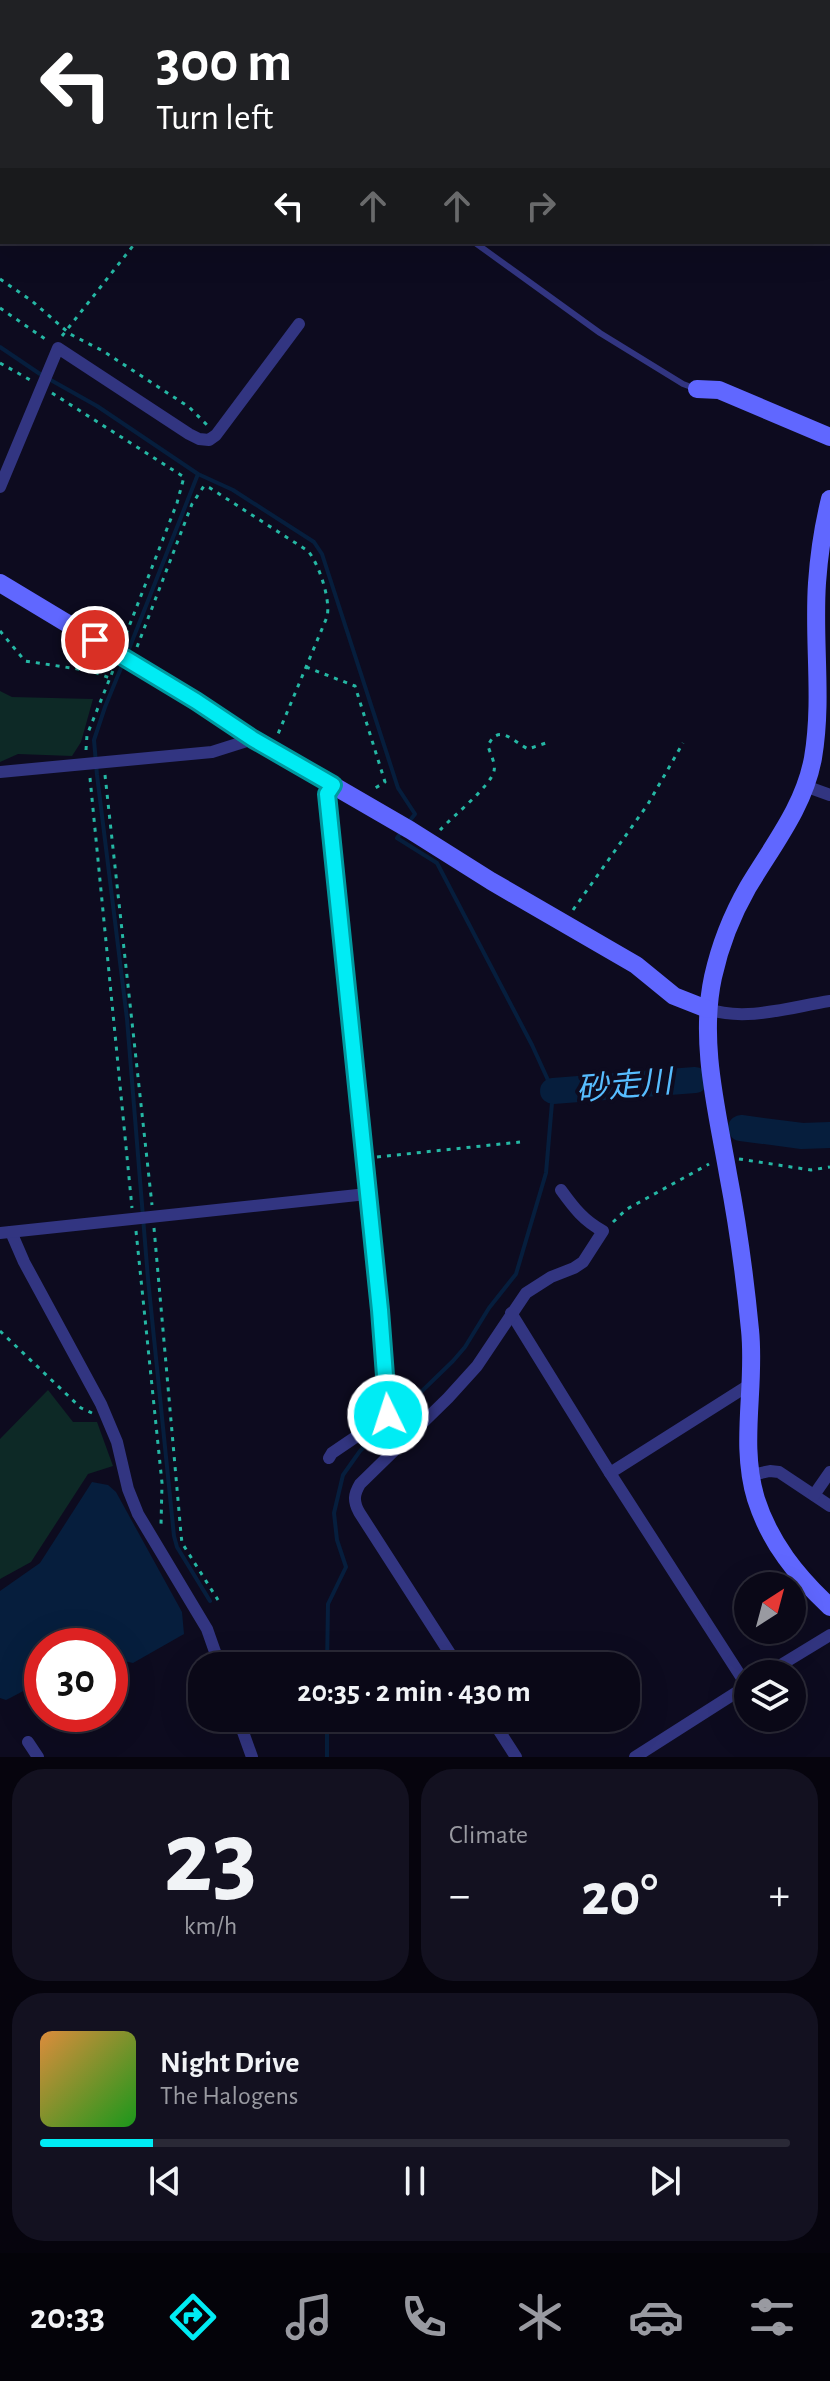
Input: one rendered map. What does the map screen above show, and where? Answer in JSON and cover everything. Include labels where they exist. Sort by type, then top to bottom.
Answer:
[{"type":"street","points":[[0,487],[56,347],[189,434],[209,440],[216,435],[299,324]]},
{"type":"street","points":[[697,389],[719,390],[830,437]]},
{"type":"street","points":[[830,499],[821,535],[817,584],[818,716],[812,761],[805,786],[784,833],[733,916],[713,974],[707,1009],[711,1079],[742,1249],[751,1335],[747,1428],[751,1475],[763,1520],[773,1540],[799,1575],[830,1607]]},
{"type":"street","points":[[0,583],[261,744],[636,965],[674,996],[725,1015],[830,1001]]},
{"type":"street","points":[[0,772],[212,752],[261,744]]},
{"type":"street","points":[[329,1458],[332,1453],[392,1418],[327,794],[333,785]]},
{"type":"street","points":[[805,786],[830,795]]},
{"type":"street","points":[[449,1652],[359,1512],[355,1492],[477,1366],[526,1293],[583,1262],[603,1231],[588,1223],[561,1190]]},
{"type":"street","points":[[215,1652],[207,1629],[138,1514],[128,1489],[117,1442],[95,1391],[5,1232],[367,1194]]},
{"type":"street","points":[[511,1313],[734,1666]]},
{"type":"street","points":[[610,1473],[749,1385]]},
{"type":"street","points":[[751,1475],[779,1472],[830,1506]]},
{"type":"street","points":[[814,1495],[830,1472]]},
{"type":"street","points":[[789,1660],[830,1635]]},
{"type":"street","points":[[635,1757],[734,1694]]},
{"type":"street","points":[[243,1732],[252,1757]]},
{"type":"street","points":[[500,1732],[516,1757]]},
{"type":"street","points":[[28,1742],[38,1757]]},
{"type":"lane","points":[[477,244],[600,333],[683,384],[697,389]]},
{"type":"path","points":[[0,308],[56,347],[134,244]]},
{"type":"path","points":[[0,279],[66,330],[189,407],[216,435]]},
{"type":"path","points":[[0,363],[184,477],[124,658]]},
{"type":"path","points":[[218,1600],[182,1543],[97,764],[85,745],[110,678],[124,658],[137,647],[192,504],[204,486],[312,556],[329,608],[281,727],[261,744]]},
{"type":"path","points":[[0,631],[25,661],[91,671],[110,678]]},
{"type":"path","points":[[306,667],[355,686],[385,782],[371,791]]},
{"type":"path","points":[[429,842],[483,789],[492,776],[495,770],[488,746],[493,736],[506,735],[528,749],[549,742]]},
{"type":"path","points":[[564,922],[648,804],[683,743]]},
{"type":"path","points":[[97,764],[130,1191],[145,1217],[162,1483],[162,1518],[156,1544]]},
{"type":"path","points":[[364,1158],[520,1142]]},
{"type":"path","points":[[603,1231],[627,1209],[725,1157],[811,1170],[830,1167]]},
{"type":"path","points":[[0,1331],[81,1408],[90,1413],[104,1413]]},
{"type":"green space","points":[[0,691],[12,697],[93,699],[81,742],[72,756],[18,754],[0,762]]},
{"type":"green space","points":[[48,1390],[73,1422],[97,1422],[113,1466],[88,1474],[31,1562],[0,1579],[0,1439]]},
{"type":"water","points":[[92,1482],[108,1485],[116,1492],[182,1612],[184,1634],[133,1663],[128,1662],[128,1628],[24,1628],[24,1690],[6,1700],[0,1698],[0,1591],[40,1563]]},
{"type":"waterway","points":[[0,347],[97,406],[198,474],[233,490],[314,542],[322,554],[398,788],[415,814],[408,823]]},
{"type":"waterway","points":[[127,654],[198,474]]},
{"type":"waterway","points":[[123,663],[94,740],[97,775],[127,1019],[148,1279],[174,1536],[177,1547],[210,1601]]},
{"type":"waterway","points":[[327,1652],[328,1604],[346,1567],[337,1540],[334,1513],[343,1475],[360,1451],[453,1361],[516,1274],[546,1173],[553,1091],[437,863],[397,838],[403,830]]},
{"type":"waterway","name":"砂走川","points":[[553,1091],[695,1080]]},
{"type":"waterway","name":"砂走川","points":[[741,1128],[802,1136],[830,1135]]},
{"type":"waterway","points":[[327,1732],[327,1757]]},
{"type":"route","points":[[95,640],[333,785],[327,794],[388,1415]]}]
